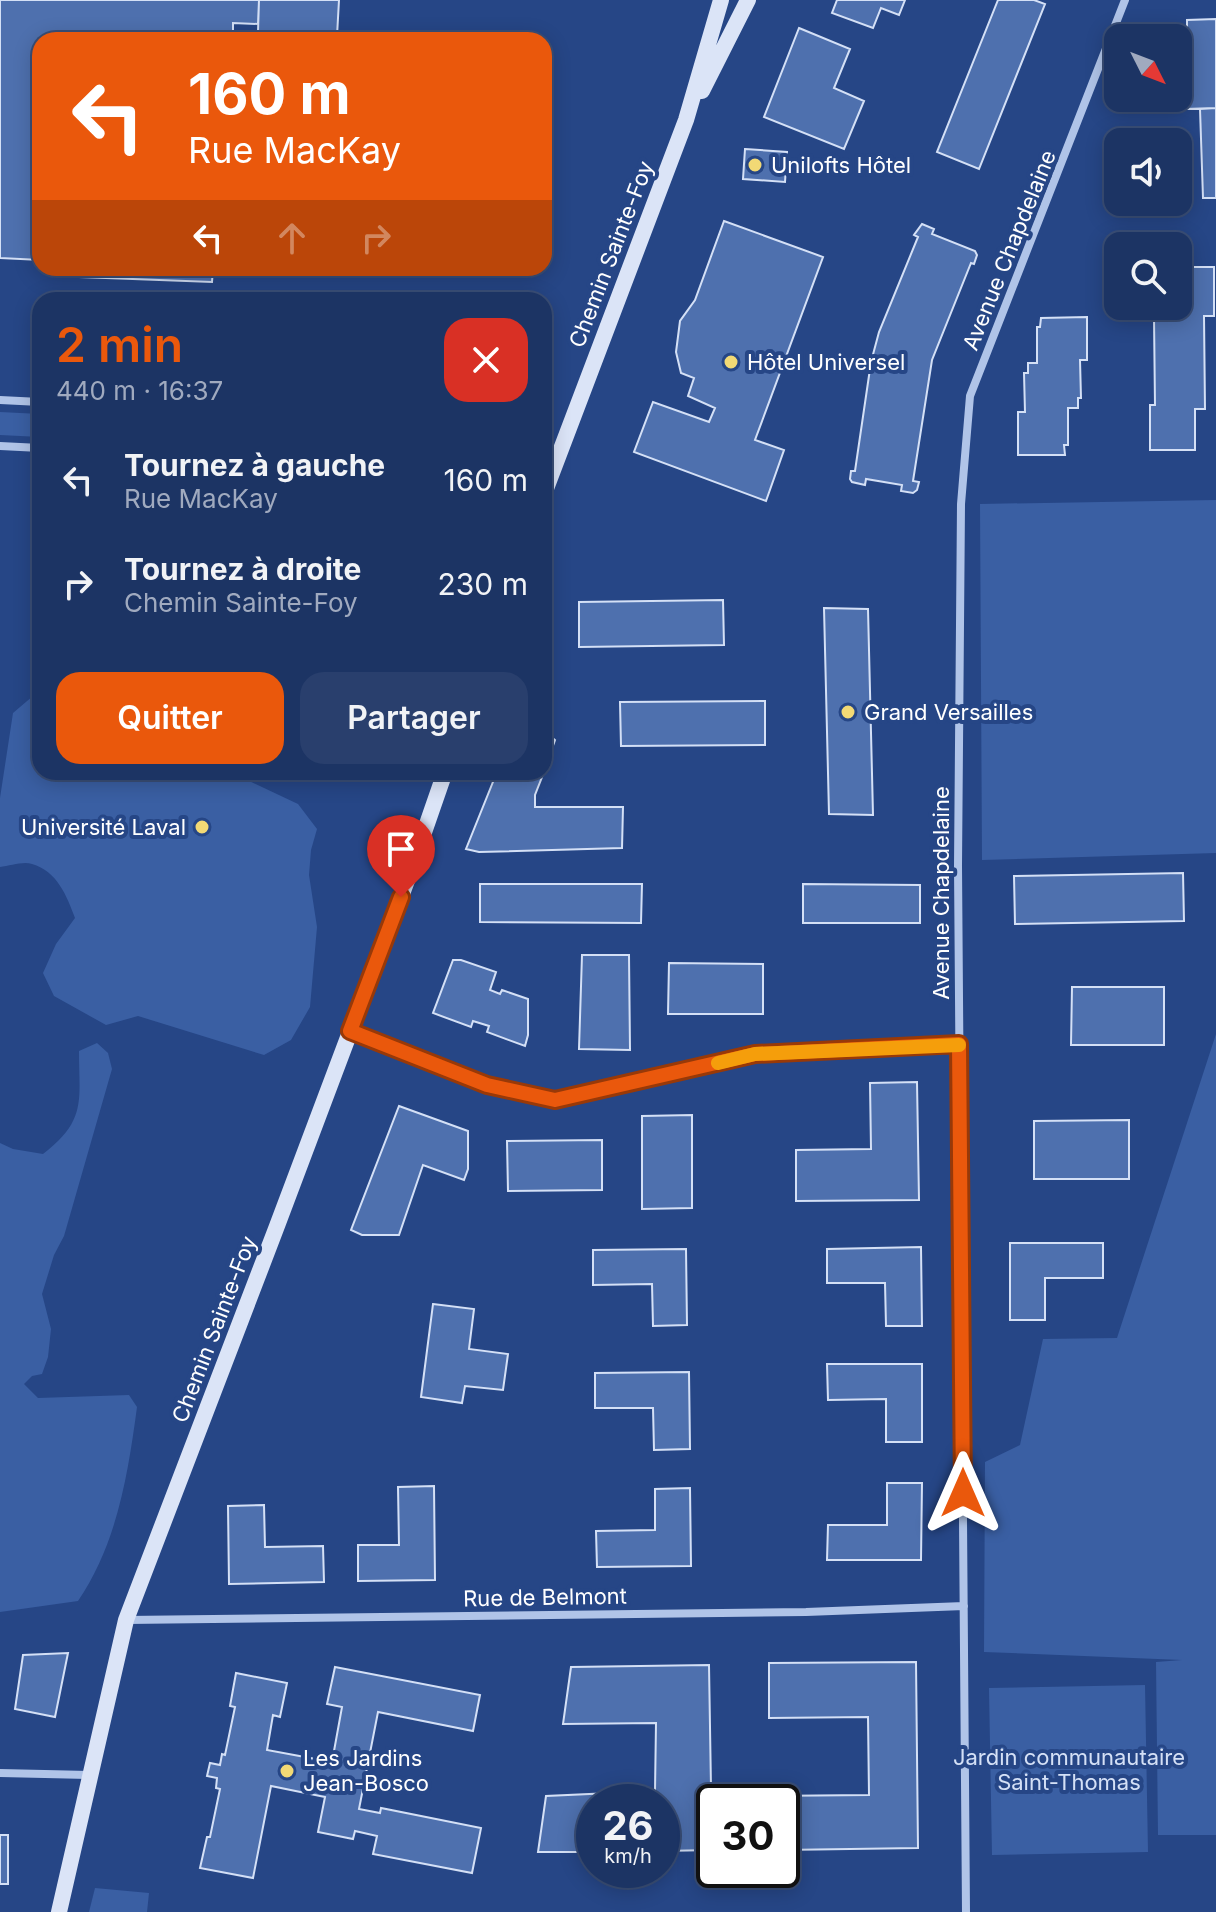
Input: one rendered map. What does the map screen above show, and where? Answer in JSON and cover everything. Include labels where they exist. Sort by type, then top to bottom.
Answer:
[{"type":"main road","name":"Chemin Sainte-Foy","points":[[552,469],[686,120],[721,0]]},
{"type":"main road","name":"Chemin Sainte-Foy","points":[[686,120],[748,0]]},
{"type":"main road","name":"Chemin Sainte-Foy","points":[[59,1912],[126,1620],[442,780]]},
{"type":"street","name":"Avenue Chapdelaine","points":[[966,1912],[959,1044],[961,504],[970,396],[1125,0]]},
{"type":"street","points":[[0,400],[32,402]]},
{"type":"street","points":[[0,446],[32,448]]},
{"type":"street","points":[[350,1031],[487,1085],[555,1100],[755,1054],[959,1044]]},
{"type":"street","name":"Rue de Belmont","points":[[126,1620],[795,1612],[964,1606]]},
{"type":"street","points":[[0,1773],[89,1775]]},
{"type":"green space","points":[[0,412],[32,414],[32,437],[0,435]]},
{"type":"green space","points":[[1216,500],[1216,853],[982,860],[980,504]]},
{"type":"green space","points":[[32,697],[32,780],[247,780],[298,804],[317,829],[309,875],[317,927],[310,1007],[291,1040],[264,1055],[138,1016],[106,1025],[54,996],[43,973],[56,944],[75,918],[68,901],[60,885],[41,867],[25,863],[0,867],[0,798],[13,713]]},
{"type":"green space","points":[[1216,1034],[1216,1835],[1158,1835],[1156,1662],[1182,1660],[984,1652],[985,1462],[1020,1445],[1043,1339],[1117,1338]]},
{"type":"green space","points":[[97,1043],[108,1053],[112,1069],[64,1236],[54,1255],[42,1294],[51,1329],[48,1357],[42,1374],[32,1376],[24,1384],[38,1398],[129,1395],[137,1407],[129,1458],[111,1532],[78,1601],[0,1612],[0,1143],[13,1149],[43,1154],[57,1142],[74,1120],[78,1108],[79,1051]]},
{"type":"green space","name":"Jardin communautaire Saint-Thomas","points":[[1145,1685],[1148,1852],[992,1855],[989,1688]]},
{"type":"green space","points":[[95,1888],[149,1893],[147,1912],[89,1912]]},
{"type":"building","points":[[0,0],[259,0],[258,24],[233,23],[233,32],[32,32],[32,260],[0,258]]},
{"type":"building","points":[[259,0],[339,0],[337,32],[258,32]]},
{"type":"building","points":[[837,0],[905,0],[899,15],[881,8],[873,28],[832,13]]},
{"type":"building","points":[[998,0],[1034,0],[1045,4],[979,169],[937,152]]},
{"type":"building","points":[[1216,19],[1216,108],[1192,109],[1192,24],[1187,24],[1187,20]]},
{"type":"building","points":[[799,28],[850,49],[834,88],[864,101],[844,149],[764,117]]},
{"type":"building","points":[[1216,108],[1216,198],[1203,198],[1200,109]]},
{"type":"building","points":[[745,149],[787,152],[785,182],[743,179]]},
{"type":"building","name":"Hôtel Universel","points":[[724,221],[823,257],[755,440],[784,450],[766,501],[634,452],[653,402],[709,422],[715,408],[688,396],[694,378],[681,373],[676,352],[680,321],[695,300]]},
{"type":"building","points":[[922,224],[934,229],[932,234],[975,251],[977,255],[932,360],[913,481],[919,482],[913,493],[901,491],[902,485],[866,479],[865,485],[850,479],[851,471],[855,471],[871,362],[879,332],[918,237],[914,235]]},
{"type":"building","points":[[1192,267],[1214,267],[1214,316],[1204,316],[1205,409],[1195,409],[1195,450],[1150,450],[1150,405],[1155,405],[1154,320],[1192,320]]},
{"type":"building","points":[[80,276],[212,276],[212,282]]},
{"type":"building","points":[[1087,317],[1087,360],[1080,360],[1081,398],[1078,398],[1078,408],[1068,408],[1065,455],[1018,455],[1018,412],[1025,412],[1024,373],[1028,373],[1028,363],[1037,363],[1037,327],[1040,327],[1041,318]]},
{"type":"building","points":[[723,600],[724,645],[579,647],[579,602]]},
{"type":"building","name":"Grand Versailles","points":[[824,608],[868,609],[873,815],[829,814]]},
{"type":"building","points":[[765,701],[765,745],[621,746],[620,702]]},
{"type":"building","points":[[494,780],[541,780],[535,795],[535,807],[623,807],[622,848],[479,852],[466,849]]},
{"type":"building","points":[[1183,873],[1184,921],[1015,924],[1014,876]]},
{"type":"building","points":[[480,884],[642,884],[641,923],[480,922]]},
{"type":"building","points":[[803,884],[920,885],[920,923],[803,923]]},
{"type":"building","points":[[582,955],[629,955],[630,1050],[579,1049]]},
{"type":"building","points":[[453,960],[496,972],[490,990],[500,994],[502,990],[528,999],[525,1046],[487,1032],[489,1026],[473,1021],[471,1027],[433,1013]]},
{"type":"building","points":[[669,963],[763,964],[763,1014],[668,1014]]},
{"type":"building","points":[[1072,987],[1164,987],[1164,1045],[1071,1045]]},
{"type":"building","points":[[917,1082],[919,1200],[796,1201],[796,1150],[871,1149],[870,1083]]},
{"type":"building","points":[[399,1106],[468,1131],[468,1169],[464,1180],[423,1165],[399,1235],[362,1235],[351,1230]]},
{"type":"building","points":[[692,1115],[692,1208],[642,1209],[642,1116]]},
{"type":"building","points":[[1129,1120],[1129,1179],[1034,1179],[1034,1121]]},
{"type":"building","points":[[602,1140],[602,1190],[508,1191],[507,1141]]},
{"type":"building","points":[[1010,1243],[1103,1243],[1103,1278],[1045,1278],[1045,1320],[1010,1320]]},
{"type":"building","points":[[921,1247],[922,1326],[886,1326],[885,1283],[827,1283],[827,1249]]},
{"type":"building","points":[[686,1249],[687,1325],[653,1326],[652,1284],[593,1285],[593,1250]]},
{"type":"building","points":[[433,1304],[474,1309],[469,1349],[508,1354],[503,1390],[465,1386],[462,1403],[421,1397]]},
{"type":"building","points":[[827,1364],[922,1364],[922,1442],[886,1442],[886,1399],[828,1400]]},
{"type":"building","points":[[689,1372],[690,1449],[654,1450],[653,1408],[595,1408],[595,1373]]},
{"type":"building","points":[[887,1483],[922,1483],[921,1560],[827,1560],[828,1525],[887,1525]]},
{"type":"building","points":[[434,1486],[435,1580],[358,1581],[358,1545],[399,1545],[398,1487]]},
{"type":"building","points":[[690,1488],[691,1566],[597,1567],[596,1531],[655,1530],[655,1489]]},
{"type":"building","points":[[264,1505],[265,1547],[323,1546],[324,1582],[229,1584],[228,1506]]},
{"type":"building","points":[[68,1653],[55,1717],[15,1709],[23,1655]]},
{"type":"building","points":[[916,1662],[918,1848],[800,1850],[800,1796],[869,1795],[868,1717],[769,1718],[769,1663]]},
{"type":"building","points":[[709,1665],[711,1784],[696,1784],[696,1850],[680,1851],[680,1784],[655,1784],[656,1723],[563,1724],[571,1667]]},
{"type":"building","name":"Les Jardins Jean-Bosco","points":[[335,1667],[480,1695],[473,1731],[378,1712],[359,1809],[380,1813],[381,1808],[481,1828],[472,1873],[373,1854],[377,1836],[355,1831],[353,1839],[318,1832],[325,1797],[271,1786],[253,1878],[200,1868],[220,1789],[216,1788],[217,1778],[207,1776],[210,1763],[220,1765],[222,1754],[225,1755],[235,1707],[230,1706],[236,1673],[287,1683],[280,1717],[273,1715],[267,1750],[332,1762],[342,1707],[327,1704]]},
{"type":"building","points":[[576,1795],[576,1852],[538,1852],[546,1796]]},
{"type":"building","points":[[0,1835],[8,1835],[8,1884],[0,1884]]},
{"type":"slow traffic","points":[[718,1063],[755,1054],[959,1045]]},
{"type":"place","name":"Unilofts Hôtel","points":[[755,165]]},
{"type":"place","name":"Hôtel Universel","points":[[731,362]]},
{"type":"place","name":"Grand Versailles","points":[[848,712]]},
{"type":"place","name":"Université Laval","points":[[202,827]]},
{"type":"place","name":"Les Jardins Jean-Bosco","points":[[287,1771]]},
{"type":"route","points":[[401,897],[350,1031],[487,1085],[555,1100],[755,1054],[959,1044],[963,1493]]}]
